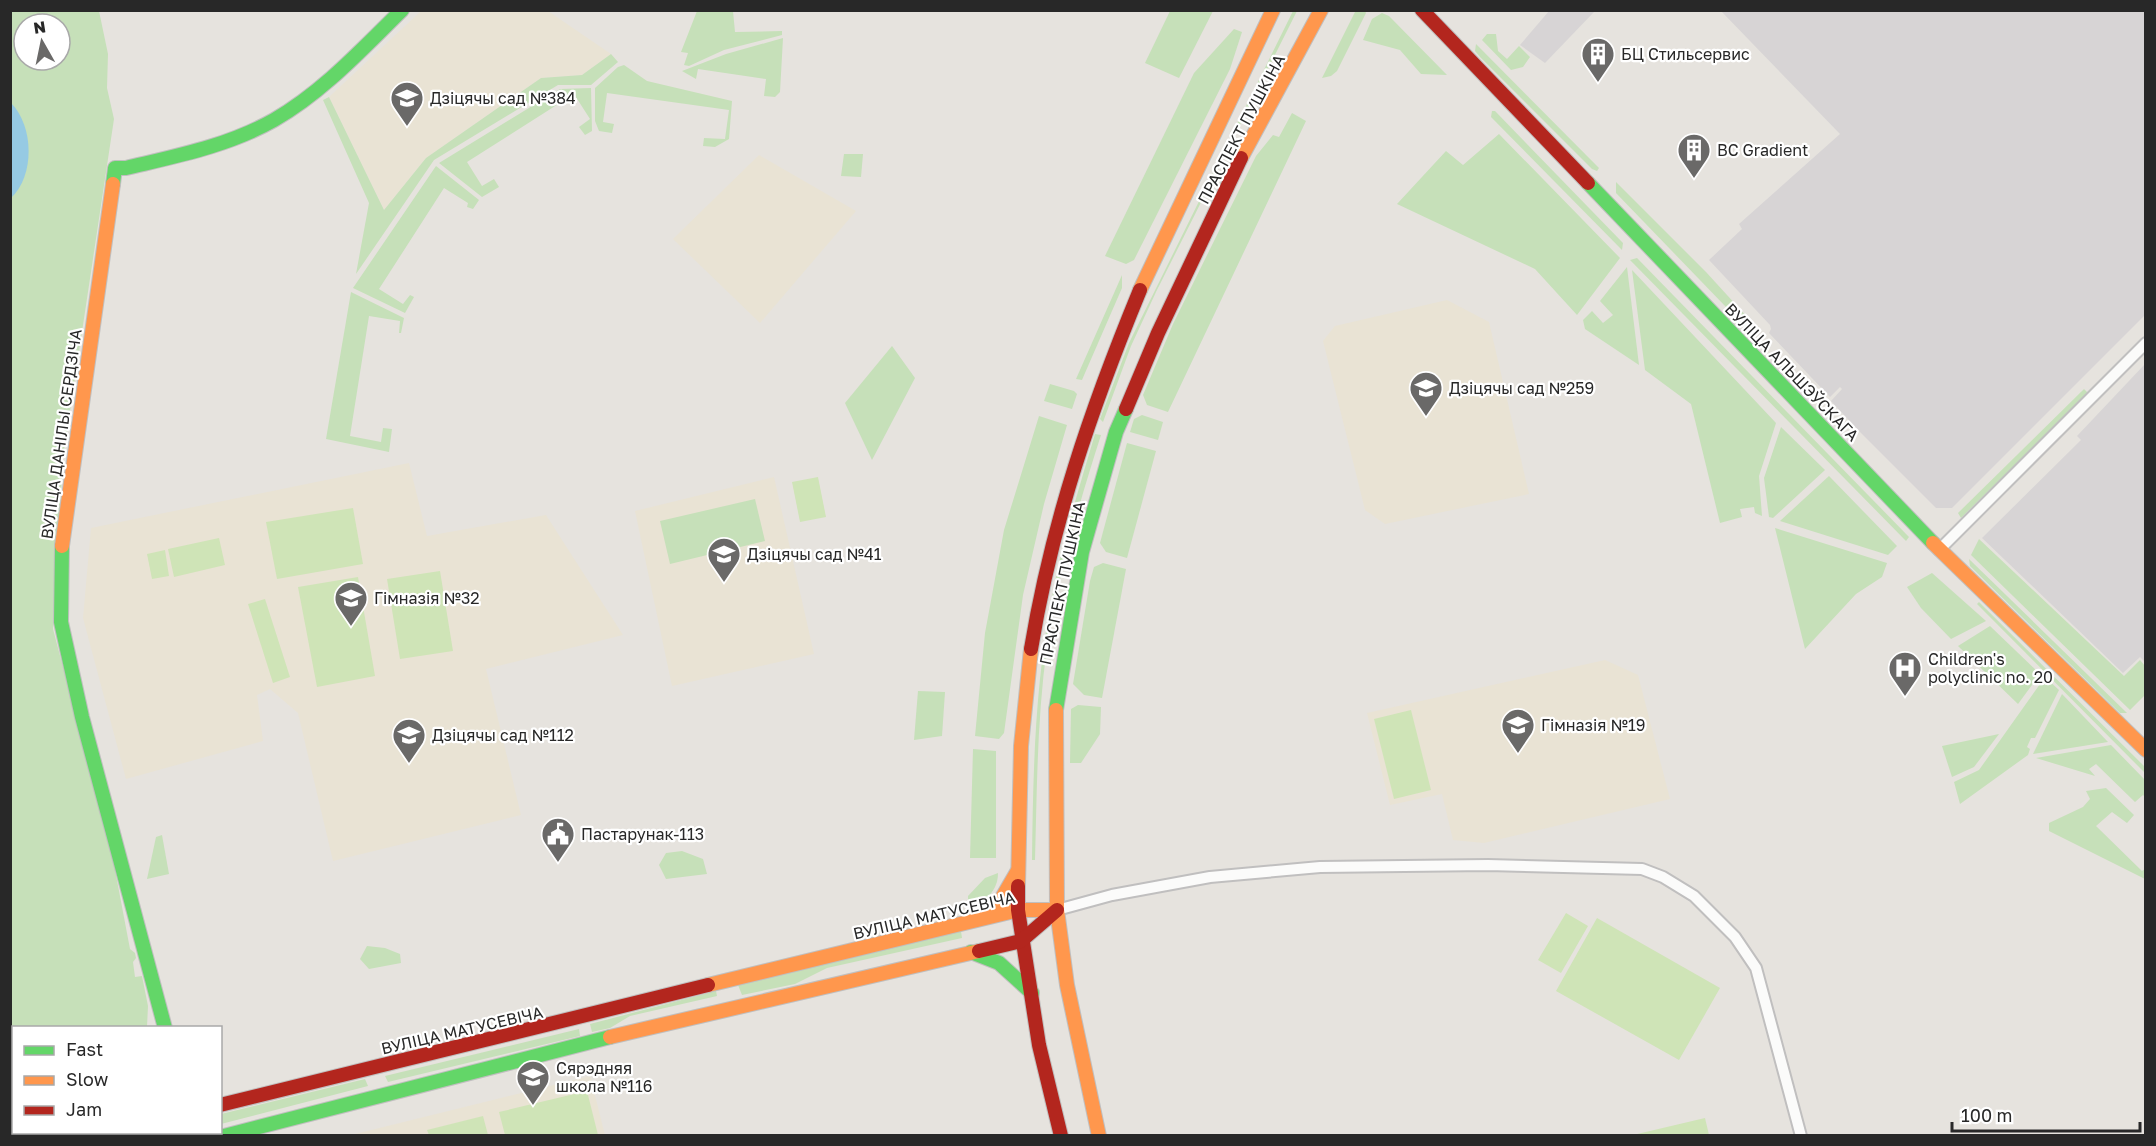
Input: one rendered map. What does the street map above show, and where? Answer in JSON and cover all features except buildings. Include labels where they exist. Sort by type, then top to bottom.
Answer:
[{"type":"main road","name":"ВУЛІЦА ДАНІЛЫ СЕРДЗІЧА","points":[[164,1026],[82,717],[61,622],[61,558],[66,506],[115,168],[131,167],[212,145],[268,123],[336,73],[402,10]]},
{"type":"main road","name":"ПРАСПЕКТ ПУШКІНА","points":[[1061,1136],[1040,1046],[1021,941],[1018,910],[1018,801],[1028,665],[1038,604],[1058,516],[1089,417],[1145,278],[1274,10]]},
{"type":"main road","name":"ПРАСПЕКТ ПУШКІНА","points":[[1099,1136],[1068,985],[1057,910],[1054,770],[1056,699],[1082,552],[1116,432],[1158,333],[1247,146],[1321,10]]},
{"type":"main road","name":"ВУЛІЦА АЛЬШЭЎСКАГА","points":[[1422,10],[1940,550],[2145,750]]},
{"type":"main road","points":[[975,920],[999,903],[1019,868]]},
{"type":"main road","name":"ВУЛІЦА МАТУСЕВІЧА","points":[[224,1136],[376,1081],[713,986],[1018,910],[1057,910]]},
{"type":"main road","name":"ВУЛІЦА МАТУСЕВІЧА","points":[[222,1105],[376,1081],[658,1024],[1021,941],[1057,910]]},
{"type":"main road","points":[[971,952],[999,963],[1032,993]]},
{"type":"main road","points":[[658,1024],[721,998],[724,990],[713,986]]},
{"type":"street","points":[[1940,550],[2145,343]]},
{"type":"street","points":[[1057,910],[1112,896],[1217,876],[1320,867],[1488,865],[1642,869],[1663,877],[1694,897],[1735,937],[1756,968],[1801,1136]]},
{"type":"shaded area","points":[[1591,10],[1594,12],[1545,63],[1520,45],[1549,11]]},
{"type":"shaded area","name":"Дзіцячы сад №384","points":[[421,11],[548,11],[611,54],[582,75],[541,78],[426,158],[384,210],[329,97]]},
{"type":"shaded area","points":[[1721,11],[2145,11],[2145,315],[1952,508],[1936,508],[1860,432],[1831,401],[1842,389],[1840,387],[1830,397],[1769,333],[1770,325],[1709,260],[1742,229],[1739,224],[1840,134]]},
{"type":"shaded area","points":[[759,155],[856,211],[760,323],[673,239]]},
{"type":"shaded area","name":"Дзіцячы сад №259","points":[[1447,300],[1489,322],[1529,494],[1385,524],[1365,510],[1323,341],[1335,326]]},
{"type":"shaded area","points":[[2145,364],[2145,662],[2140,657],[2123,673],[1982,538],[2081,440],[2077,436]]},
{"type":"shaded area","name":"Гімназія №32","points":[[409,463],[427,536],[546,515],[623,635],[486,669],[521,815],[333,861],[298,713],[270,689],[257,695],[263,741],[126,779],[83,618],[91,528]]},
{"type":"shaded area","name":"Дзіцячы сад №41","points":[[774,477],[814,654],[672,686],[635,511]]},
{"type":"shaded area","name":"Гімназія №19","points":[[1605,660],[1638,675],[1670,799],[1484,843],[1453,840],[1442,794],[1390,805],[1367,713]]},
{"type":"shaded area","name":"Сярэдняя школа №116","points":[[590,1076],[605,1135],[347,1136]]},
{"type":"green space","points":[[1356,10],[1366,13],[1337,71],[1331,76],[1322,78]]},
{"type":"green space","points":[[10,11],[99,11],[108,54],[107,88],[114,119],[63,458],[53,629],[112,854],[130,949],[135,953],[136,958],[133,962],[135,977],[142,976],[148,1006],[147,1026],[12,1026],[11,1129]]},
{"type":"green space","points":[[697,11],[733,11],[735,32],[782,31],[782,35],[724,50],[689,66],[684,65],[688,53],[681,52]]},
{"type":"green space","points":[[1170,11],[1213,11],[1179,78],[1145,63]]},
{"type":"green space","points":[[1293,11],[1297,11],[1131,346],[1103,422],[1100,419],[1129,343]]},
{"type":"green space","points":[[1382,13],[1389,16],[1447,75],[1421,74],[1400,50],[1363,40],[1372,19]]},
{"type":"green space","points":[[1234,29],[1242,32],[1230,69],[1134,260],[1126,264],[1105,256],[1194,73]]},
{"type":"green space","points":[[1487,34],[1496,34],[1498,51],[1507,59],[1519,46],[1530,57],[1523,67],[1511,70],[1482,40]]},
{"type":"green space","points":[[783,38],[780,92],[775,97],[764,96],[766,79],[698,69],[696,79],[682,71],[726,54]]},
{"type":"green space","points":[[1476,44],[1599,168],[1597,171],[1592,169],[1480,57],[1475,51]]},
{"type":"green space","points":[[611,54],[618,62],[591,85],[558,85],[434,160],[356,274],[369,203],[323,100],[329,97],[384,210],[426,158],[541,78],[582,75]]},
{"type":"green space","points":[[624,65],[647,81],[732,101],[729,139],[715,147],[703,146],[704,138],[725,139],[729,110],[607,93],[603,122],[614,124],[612,133],[599,131],[595,121],[595,88],[618,67]]},
{"type":"green space","points":[[591,88],[592,131],[585,135],[579,127],[590,119],[574,94],[467,162],[482,186],[494,179],[499,187],[482,197],[439,163],[560,89]]},
{"type":"green space","points":[[1492,111],[1495,111],[1623,243],[1622,250],[1491,117]]},
{"type":"green space","points":[[1292,113],[1306,121],[1168,412],[1147,405],[1143,395],[1173,324],[1256,156],[1273,135],[1279,137]]},
{"type":"green space","points":[[1499,134],[1620,258],[1577,315],[1535,269],[1397,204],[1446,151],[1463,165]]},
{"type":"green space","points":[[844,154],[863,154],[861,177],[841,176]]},
{"type":"green space","points":[[436,166],[479,200],[473,209],[467,207],[468,203],[444,188],[379,289],[403,304],[410,295],[414,297],[405,313],[353,288]]},
{"type":"green space","points":[[1616,182],[1706,272],[1758,329],[1753,335],[1616,193]]},
{"type":"green space","points":[[1637,258],[1909,537],[1906,541],[1630,260]]},
{"type":"green space","points":[[1627,267],[1639,365],[1585,329],[1583,320],[1592,311],[1603,323],[1613,315],[1600,301]]},
{"type":"green space","points":[[1632,270],[1776,423],[1759,476],[1762,516],[1755,513],[1754,507],[1740,509],[1742,517],[1720,523],[1691,404],[1645,370]]},
{"type":"green space","points":[[1122,275],[1122,288],[1082,380],[1076,379]]},
{"type":"green space","points":[[351,292],[404,318],[401,333],[399,333],[400,321],[369,316],[350,436],[381,442],[383,428],[392,429],[389,452],[326,439]]},
{"type":"green space","points":[[892,346],[915,378],[872,460],[845,403]]},
{"type":"green space","points":[[1050,384],[1077,394],[1072,409],[1044,401]]},
{"type":"green space","points":[[2084,389],[2088,393],[1961,518],[1958,513]]},
{"type":"green space","points":[[1142,415],[1163,422],[1158,440],[1130,432],[1134,419]]},
{"type":"green space","points":[[1039,416],[1067,425],[1044,504],[1023,595],[1004,733],[999,739],[975,736],[985,633],[1004,530]]},
{"type":"green space","points":[[1781,427],[1825,470],[1773,518],[1769,517],[1764,478]]},
{"type":"green space","points":[[1095,434],[1101,435],[1070,540],[1047,647],[1039,727],[1035,860],[1032,860],[1038,695],[1046,630],[1071,515]]},
{"type":"green space","points":[[1127,443],[1156,451],[1127,558],[1106,552],[1100,543]]},
{"type":"green space","points":[[1829,476],[1897,546],[1888,555],[1780,521]]},
{"type":"green space","points":[[818,477],[826,517],[800,522],[792,482]]},
{"type":"green space","points":[[755,499],[765,541],[670,564],[660,521]]},
{"type":"green space","points":[[353,508],[363,564],[277,579],[266,522]]},
{"type":"green space","points":[[1775,528],[1887,563],[1882,577],[1856,594],[1805,649]]},
{"type":"green space","points":[[219,538],[225,565],[174,577],[168,549]]},
{"type":"green space","points":[[1979,539],[2124,676],[2140,660],[2145,666],[2145,695],[2130,710],[1971,555]]},
{"type":"green space","points":[[165,550],[169,576],[152,579],[147,554]]},
{"type":"green space","points":[[1969,559],[2127,713],[2120,713],[1970,566]]},
{"type":"green space","points":[[1103,563],[1126,569],[1102,698],[1084,695],[1073,684],[1090,581],[1094,567]]},
{"type":"green space","points":[[440,571],[453,651],[400,659],[387,579]]},
{"type":"green space","points":[[1932,573],[1986,621],[1951,639],[1921,608],[1907,587]]},
{"type":"green space","points":[[358,577],[375,676],[317,687],[298,587]]},
{"type":"green space","points":[[265,599],[290,677],[273,683],[248,604]]},
{"type":"green space","points":[[1979,602],[2145,767],[2145,773],[1977,604]]},
{"type":"green space","points":[[1990,626],[2040,674],[2018,704],[1958,646]]},
{"type":"green space","points":[[2045,677],[2059,690],[2035,738],[2031,738],[2027,747],[2030,749],[2028,755],[1960,804],[1954,782],[1979,770]]},
{"type":"green space","points":[[918,691],[945,692],[942,736],[914,740]]},
{"type":"green space","points":[[2062,694],[2108,742],[2033,754]]},
{"type":"green space","points":[[1078,705],[1101,707],[1100,734],[1081,763],[1070,763],[1071,709]]},
{"type":"green space","points":[[1411,710],[1431,790],[1394,799],[1374,719]]},
{"type":"green space","points":[[1999,734],[1974,767],[1952,777],[1942,746]]},
{"type":"green space","points":[[2111,745],[2145,780],[2145,797],[2143,795],[2135,802],[2096,764],[2089,769],[2095,776],[2036,758]]},
{"type":"green space","points":[[973,749],[996,751],[996,858],[970,858]]},
{"type":"green space","points":[[2106,788],[2134,815],[2127,823],[2112,812],[2096,826],[2142,871],[2145,869],[2145,879],[2049,831],[2049,823],[2083,807],[2090,799],[2086,791]]},
{"type":"green space","points":[[162,835],[169,874],[147,879],[156,837]]},
{"type":"green space","points":[[682,851],[703,859],[707,874],[666,879],[659,865],[666,853]]},
{"type":"green space","points":[[998,873],[993,891],[980,903],[968,907],[968,896],[985,878]]},
{"type":"green space","points":[[1566,913],[1588,926],[1561,973],[1538,960]]},
{"type":"green space","points":[[1597,918],[1720,988],[1679,1060],[1556,991]]},
{"type":"green space","points":[[961,931],[962,938],[827,968],[795,984],[742,995],[738,985]]},
{"type":"green space","points":[[367,946],[385,948],[400,954],[401,963],[369,969],[360,959]]},
{"type":"green space","points":[[716,991],[717,996],[630,1016],[610,1028],[592,1032],[590,1024]]},
{"type":"green space","points":[[579,1029],[580,1036],[388,1082],[385,1076]]},
{"type":"green space","points":[[365,1079],[368,1086],[222,1124],[222,1114]]},
{"type":"green space","points":[[587,1091],[598,1135],[505,1135],[499,1112]]},
{"type":"green space","points":[[483,1116],[488,1135],[429,1135],[427,1130]]},
{"type":"green space","points":[[1705,1118],[1709,1135],[1633,1135]]},
{"type":"water","points":[[11,103],[24,124],[29,151],[24,177],[19,189],[11,198]]},
{"type":"traffic: fast","points":[[113,184],[115,168],[126,168],[202,149],[238,137],[274,120],[325,83],[402,10]]},
{"type":"traffic: fast","points":[[1588,183],[1933,543]]},
{"type":"traffic: fast","points":[[1056,710],[1082,552],[1116,432],[1126,409]]},
{"type":"traffic: fast","points":[[62,546],[61,622],[82,717],[164,1026]]},
{"type":"traffic: fast","points":[[971,952],[999,963],[1032,993]]},
{"type":"traffic: fast","points":[[224,1136],[610,1037]]},
{"type":"traffic: slow","points":[[1140,290],[1273,10]]},
{"type":"traffic: slow","points":[[1241,158],[1321,10]]},
{"type":"traffic: slow","points":[[62,546],[113,184]]},
{"type":"traffic: slow","points":[[1933,543],[2146,750]]},
{"type":"traffic: slow","points":[[1018,886],[1021,746],[1031,649]]},
{"type":"traffic: slow","points":[[1056,710],[1057,910],[1067,985],[1099,1136]]},
{"type":"traffic: slow","points":[[975,920],[999,903],[1017,872]]},
{"type":"traffic: slow","points":[[708,985],[1018,910],[1057,910]]},
{"type":"traffic: slow","points":[[610,1037],[979,951]]},
{"type":"traffic: jam","points":[[1422,10],[1588,183]]},
{"type":"traffic: jam","points":[[1126,409],[1158,333],[1241,158]]},
{"type":"traffic: jam","points":[[1031,649],[1050,556],[1075,467],[1105,378],[1140,290]]},
{"type":"traffic: jam","points":[[1018,886],[1018,910],[1039,1045],[1061,1136]]},
{"type":"traffic: jam","points":[[979,951],[1021,941],[1057,910]]},
{"type":"traffic: jam","points":[[222,1105],[708,985]]},
{"type":"traffic: jam","points":[[92,1136],[99,1134]]},
{"type":"place","name":"БЦ Стильсервис","points":[[1598,83]]},
{"type":"place","name":"Дзіцячы сад №384","points":[[407,127]]},
{"type":"place","name":"BC Gradient","points":[[1694,179]]},
{"type":"place","name":"Дзіцячы сад №259","points":[[1426,417]]},
{"type":"place","name":"Дзіцячы сад №41","points":[[724,583]]},
{"type":"place","name":"Гімназія №32","points":[[351,627]]},
{"type":"place","name":"Children's polyclinic no. 20","points":[[1905,697]]},
{"type":"place","name":"Гімназія №19","points":[[1518,754]]},
{"type":"place","name":"Дзіцячы сад №112","points":[[409,764]]},
{"type":"place","name":"Пастарунак-113","points":[[558,863]]},
{"type":"place","name":"Сярэдняя школа №116","points":[[533,1106]]}]
